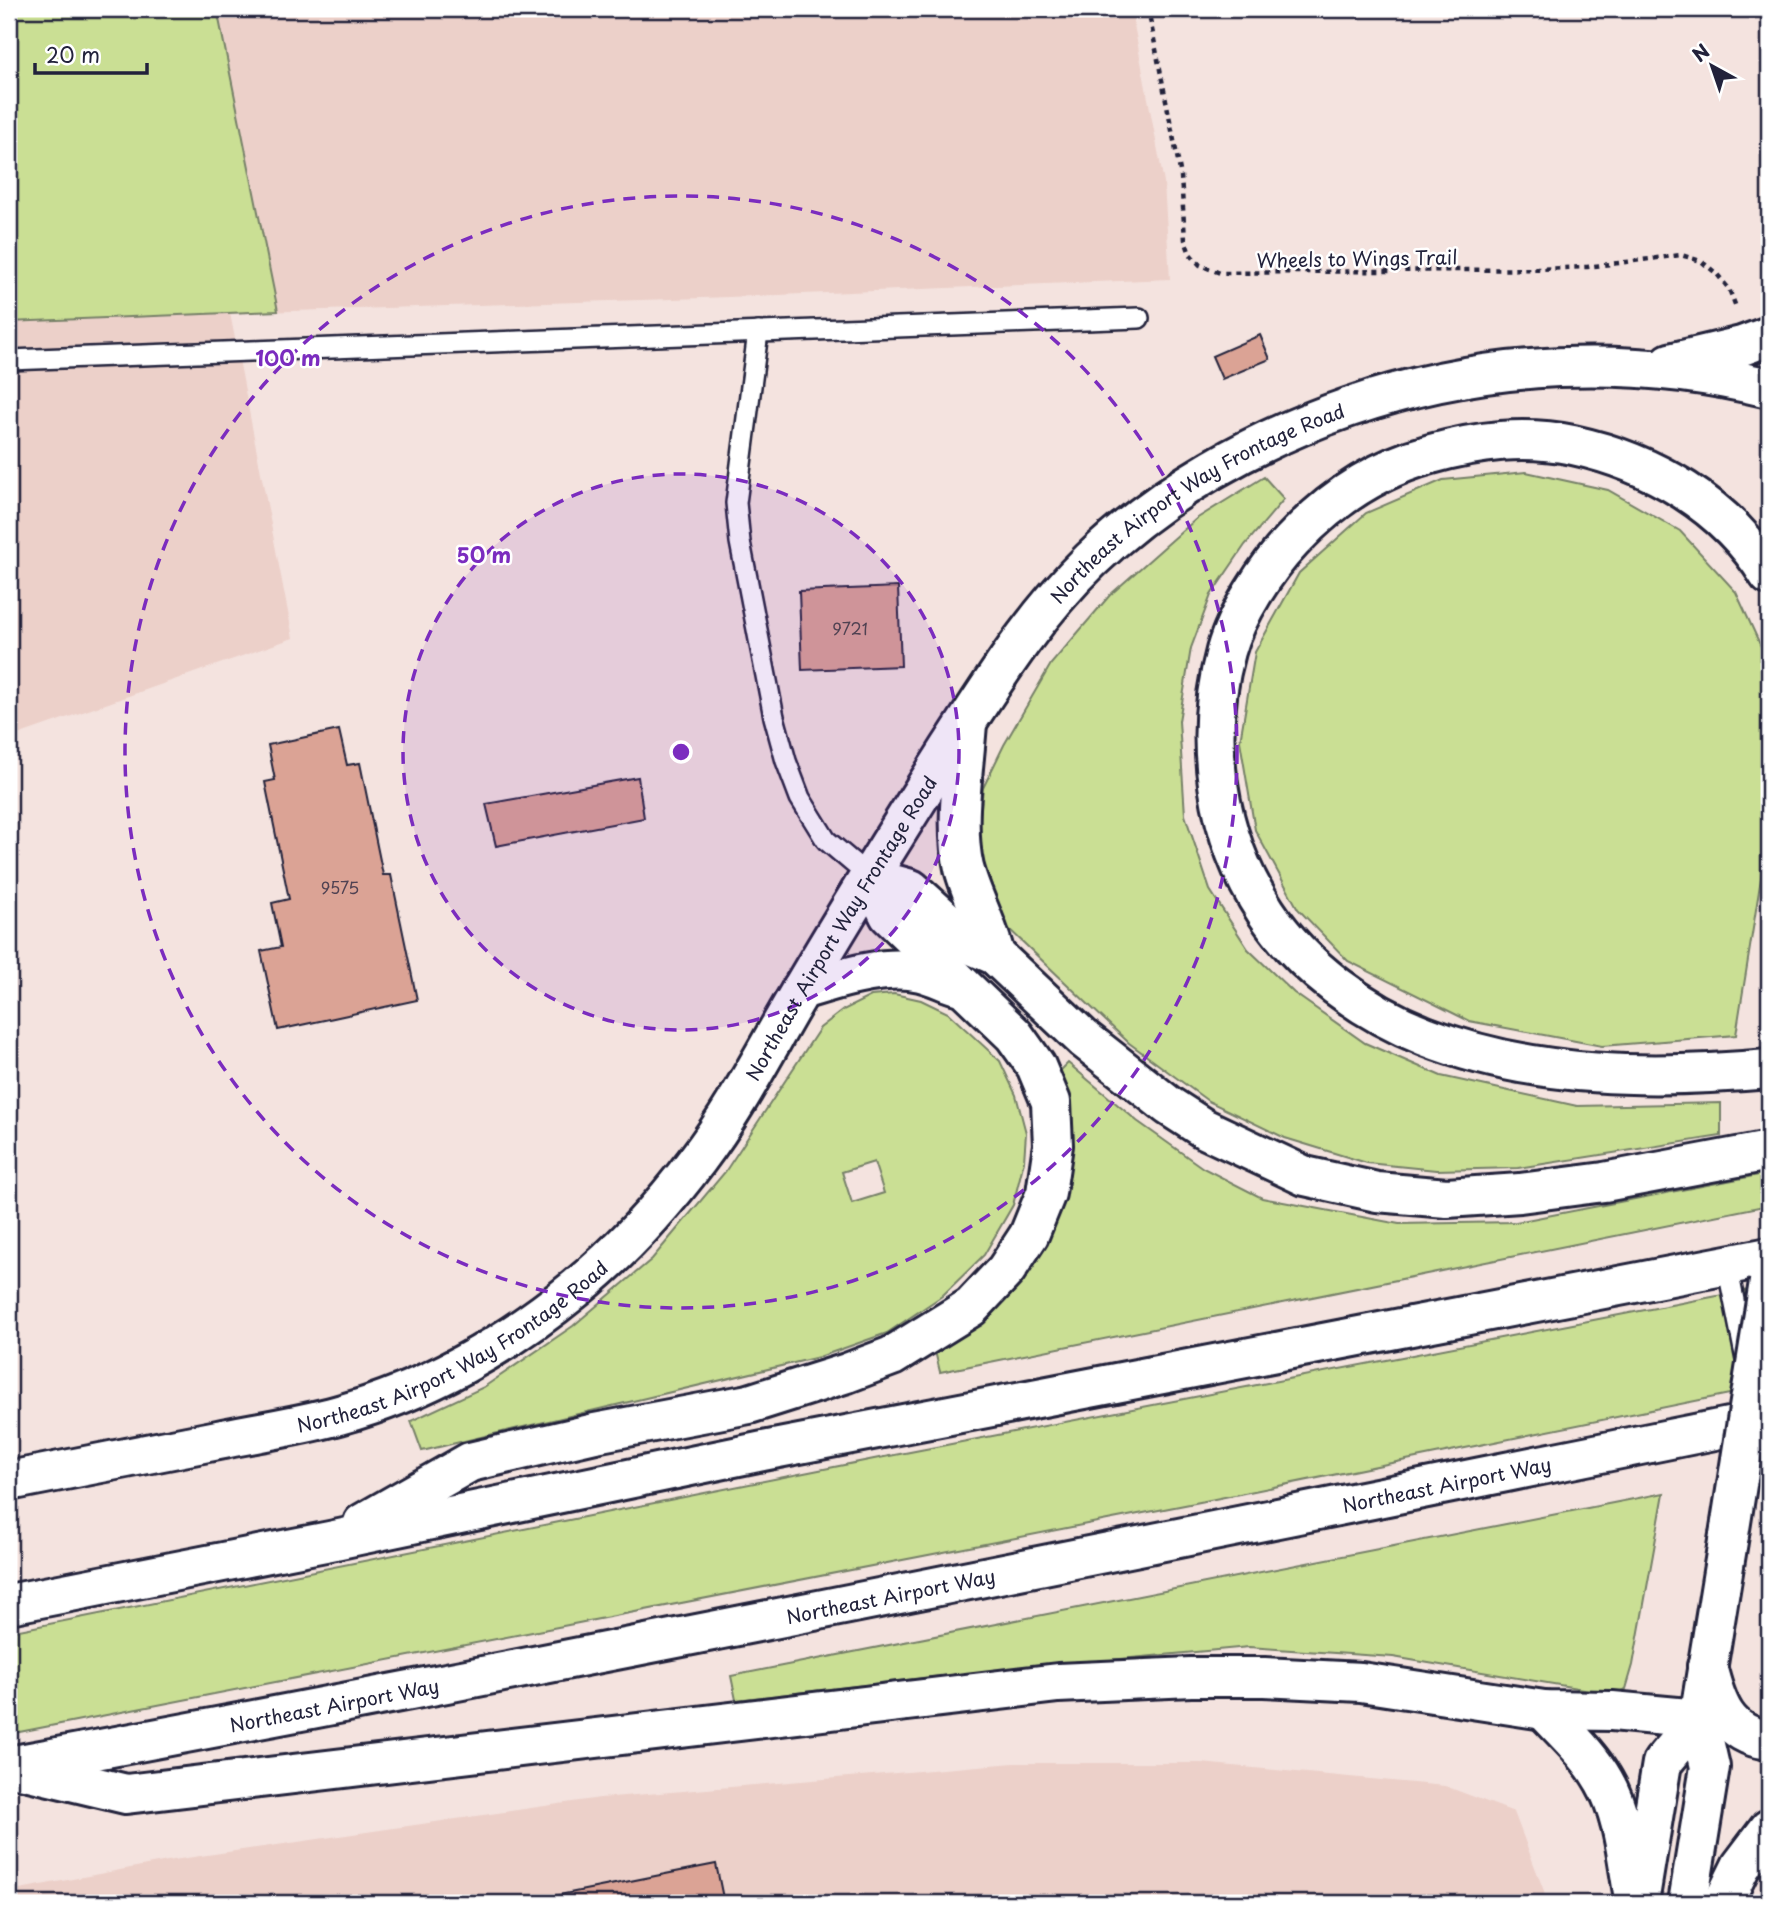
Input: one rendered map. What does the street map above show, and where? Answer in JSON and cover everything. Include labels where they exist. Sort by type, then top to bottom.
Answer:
[{"type":"main road","name":"Northeast Airport Way Frontage Road","points":[[1654,367],[1742,346],[1769,336]]},
{"type":"main road","name":"Northeast Airport Way Frontage Road","points":[[9,1481],[339,1415],[411,1389],[485,1351],[572,1292],[612,1258],[656,1211],[700,1157],[967,723],[1042,613],[1091,560],[1146,514],[1231,459],[1338,410],[1392,392],[1463,376],[1518,369],[1654,367],[1769,388]]},
{"type":"main road","points":[[1769,575],[1745,542],[1724,520],[1685,489],[1637,464],[1598,451],[1561,443],[1521,439],[1465,445],[1406,461],[1368,478],[1335,500],[1273,561],[1249,600],[1227,648],[1218,691],[1214,737],[1219,796],[1228,837],[1260,902],[1311,964],[1368,1008],[1427,1037],[1501,1059],[1536,1066],[1641,1074],[1769,1069]]},
{"type":"main road","points":[[967,723],[960,827],[964,866],[975,903],[990,934],[995,955]]},
{"type":"main road","points":[[871,878],[911,889],[974,946],[995,955],[1084,1039],[1169,1106],[1203,1128],[1305,1176],[1377,1192],[1447,1198],[1520,1194],[1604,1182],[1769,1151]]},
{"type":"main road","points":[[330,1541],[470,1462],[595,1433],[749,1404],[892,1356],[971,1307],[1006,1270],[1029,1235],[1046,1193],[1053,1145],[1051,1102],[1036,1066],[1014,1035],[889,915],[871,878]]},
{"type":"main road","points":[[801,990],[854,975],[902,970],[920,972],[965,988]]},
{"type":"main road","points":[[9,1604],[763,1451],[1769,1257]]},
{"type":"main road","points":[[1688,1903],[1710,1767],[1699,1720],[1769,1282]]},
{"type":"main road","name":"Northeast Airport Way","points":[[9,1766],[878,1599],[1764,1420]]},
{"type":"main road","points":[[1707,1665],[1714,1694],[1722,1711],[1734,1726],[1753,1738],[1769,1740]]},
{"type":"main road","points":[[9,1766],[126,1794],[1058,1683],[1191,1677],[1264,1677],[1361,1682],[1544,1710],[1612,1711],[1699,1720]]},
{"type":"main road","points":[[1544,1710],[1594,1764],[1606,1784],[1619,1819],[1637,1903]]},
{"type":"main road","points":[[1637,1903],[1662,1763],[1699,1720]]},
{"type":"main road","points":[[1723,1903],[1741,1866],[1769,1829]]},
{"type":"lane","points":[[9,360],[1139,318]]},
{"type":"lane","points":[[758,332],[736,503],[740,542],[774,717],[800,798],[826,840],[871,878]]},
{"type":"lane","points":[[1727,1265],[1764,1420]]},
{"type":"path","name":"Wheels to Wings Trail","points":[[1148,9],[1181,176],[1185,240],[1190,254],[1206,269],[1220,274],[1540,269],[1587,267],[1681,255],[1701,261],[1717,274],[1729,289],[1738,316]]},
{"type":"shaded area","points":[[9,9],[1131,9],[1164,183],[1170,279],[703,298],[230,313],[293,638],[9,738]]},
{"type":"shaded area","points":[[1014,1763],[1201,1763],[1445,1786],[1514,1812],[1544,1891],[1545,1903],[9,1903],[9,1891],[173,1860],[600,1798]]},
{"type":"green space","points":[[9,9],[217,9],[278,311],[9,322]]},
{"type":"green space","points":[[1526,472],[1608,490],[1680,531],[1736,592],[1769,664],[1769,828],[1736,1035],[1602,1046],[1469,1021],[1348,961],[1298,909],[1255,830],[1240,741],[1255,652],[1299,573],[1366,513],[1443,480]]},
{"type":"green space","points":[[1264,477],[1284,499],[1245,545],[1211,595],[1191,648],[1179,721],[1185,815],[1210,890],[1248,949],[1294,993],[1365,1043],[1441,1076],[1577,1106],[1721,1103],[1721,1136],[1518,1168],[1436,1170],[1367,1163],[1285,1138],[1208,1101],[1129,1043],[1008,928],[986,884],[978,836],[983,788],[1004,745],[1051,664],[1110,595],[1196,519]]},
{"type":"green space","points":[[894,994],[921,1000],[948,1013],[1000,1061],[1016,1095],[1026,1133],[1024,1161],[1013,1205],[984,1255],[942,1296],[887,1333],[819,1357],[422,1451],[411,1421],[484,1387],[573,1326],[652,1259],[725,1172],[820,1028],[843,1010],[871,996]],"holes":[[[874,1162],[884,1193],[852,1203],[842,1172]]]},
{"type":"green space","points":[[1068,1063],[1137,1121],[1203,1168],[1262,1198],[1399,1224],[1516,1222],[1769,1173],[1769,1205],[940,1372],[935,1351],[1017,1278],[1056,1075]]},
{"type":"green space","points":[[1769,1286],[1769,1386],[1200,1502],[9,1734],[9,1632],[879,1458]]},
{"type":"green space","points":[[1664,1493],[1633,1665],[1626,1689],[1613,1694],[1393,1657],[1249,1647],[959,1674],[736,1700],[731,1676]]},
{"type":"building","points":[[1260,335],[1270,359],[1222,379],[1212,356]]},
{"type":"building","points":[[898,587],[901,666],[802,670],[799,591]]},
{"type":"building","points":[[339,730],[347,765],[360,763],[383,875],[391,875],[417,1000],[278,1030],[261,951],[281,947],[272,903],[289,899],[265,782],[275,780],[268,745]]},
{"type":"building","points":[[638,777],[644,818],[496,846],[486,804]]},
{"type":"building","points":[[716,1864],[724,1903],[519,1903]]}]
